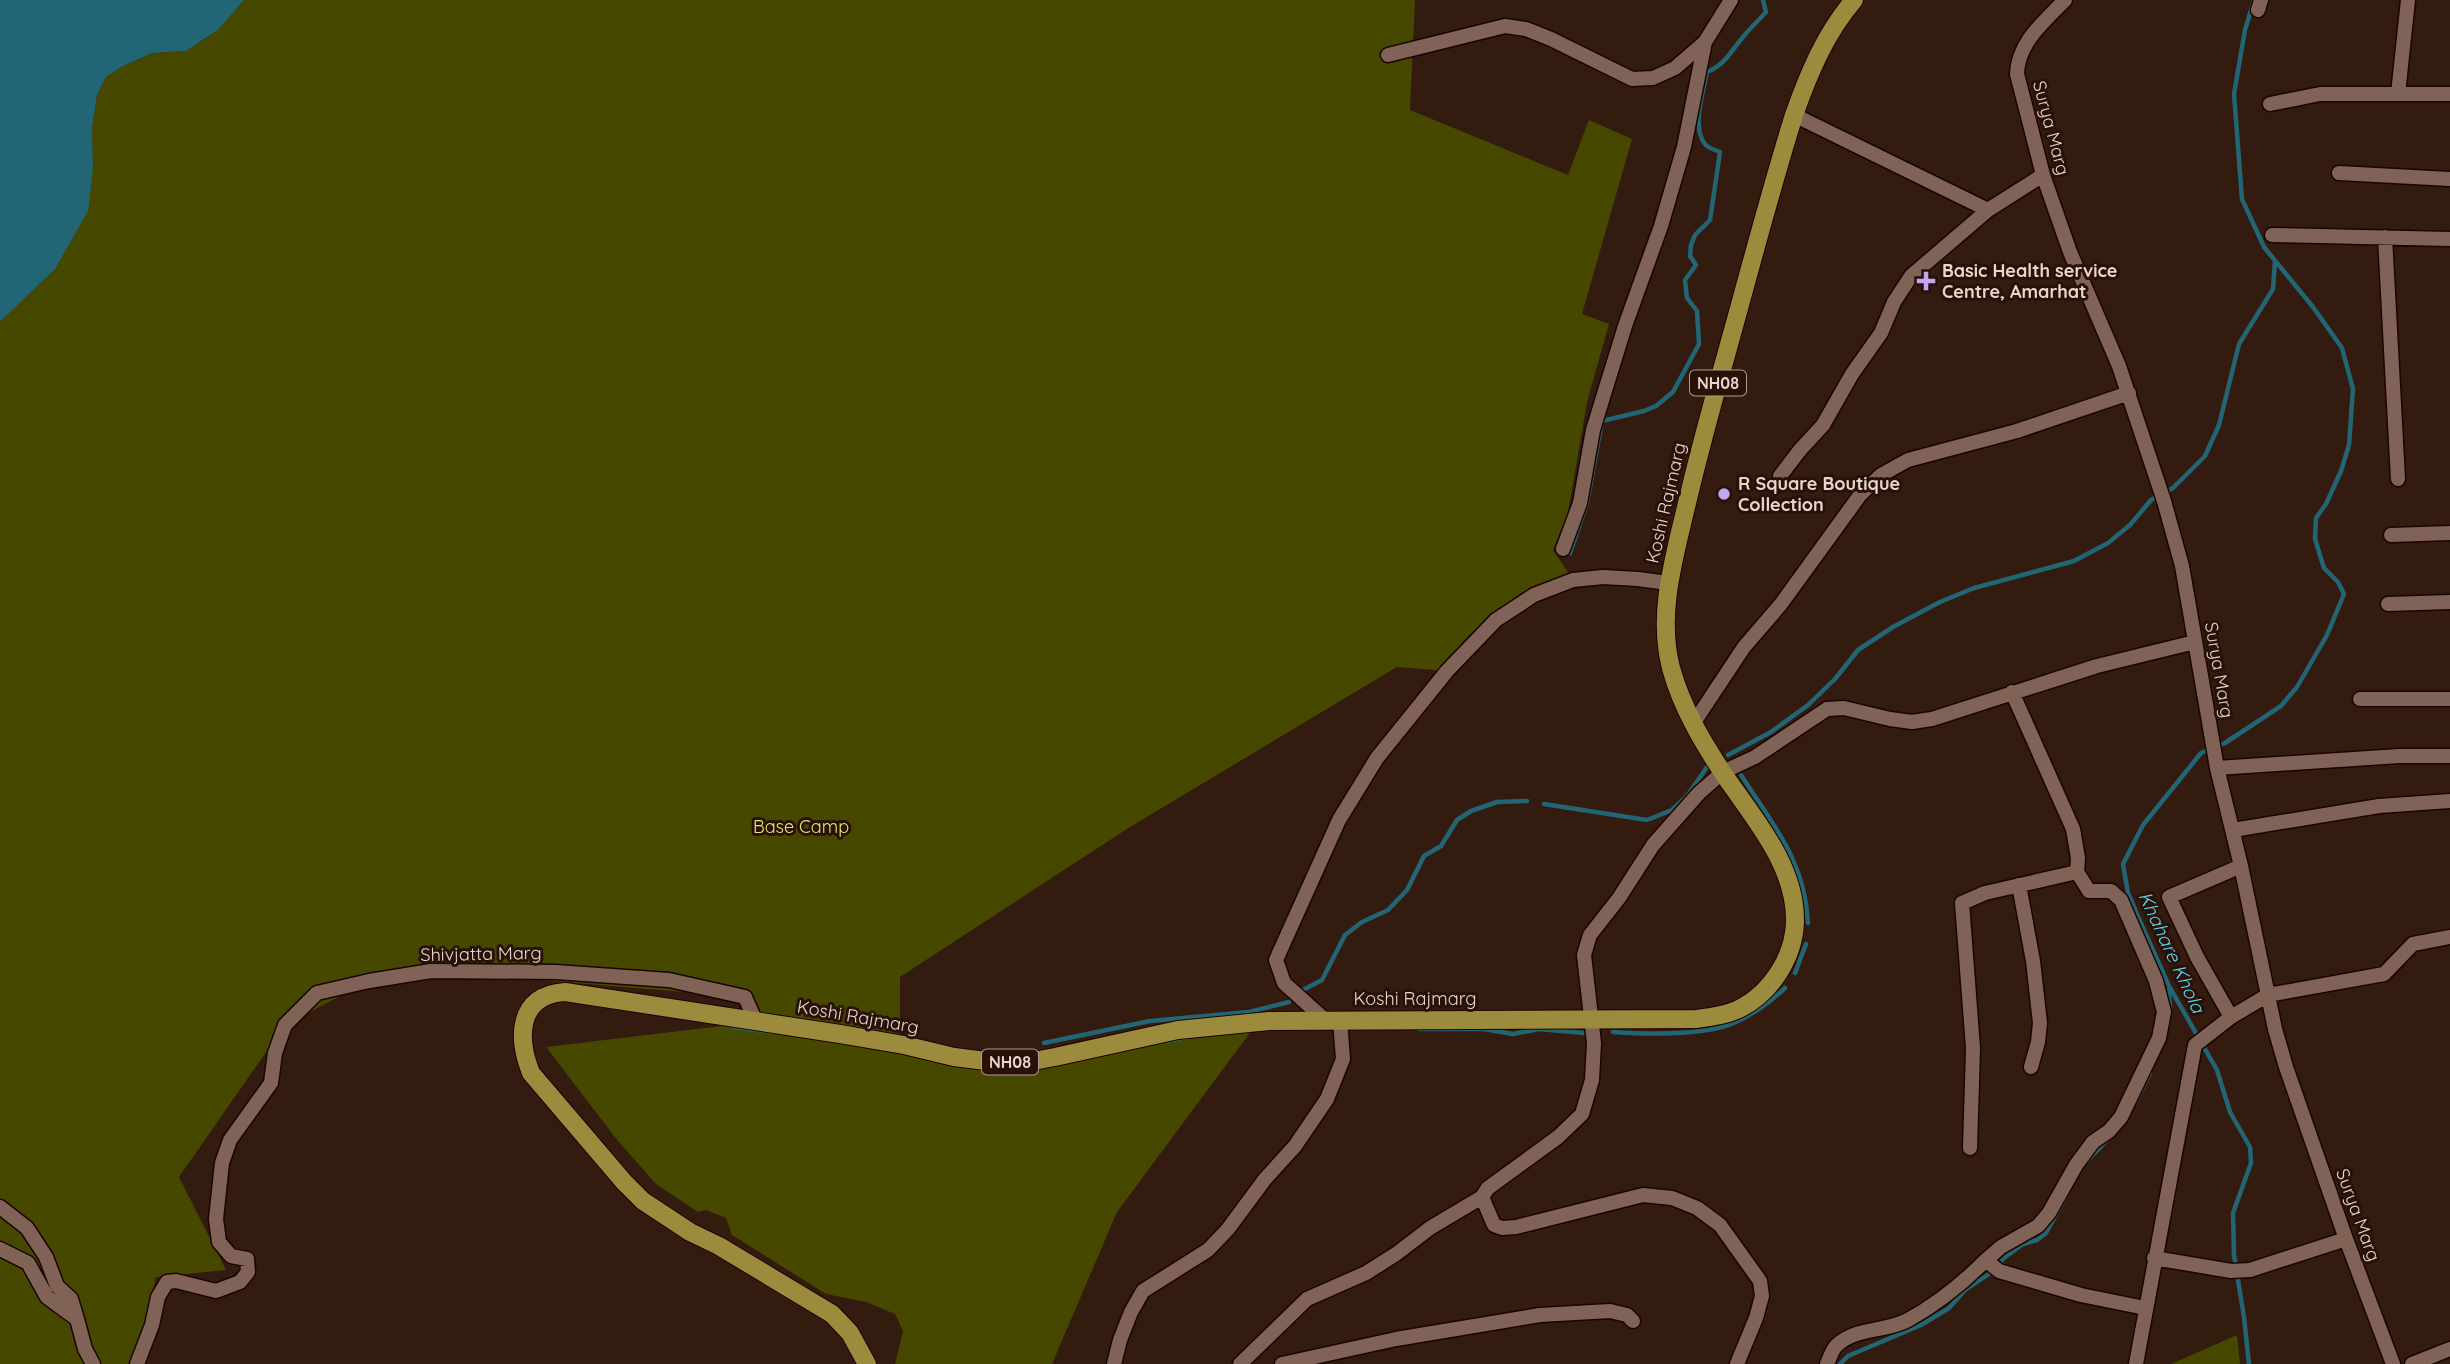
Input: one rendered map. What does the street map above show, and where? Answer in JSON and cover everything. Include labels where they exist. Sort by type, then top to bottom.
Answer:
[{"type":"main road","name":"Koshi Rajmarg","points":[[867,1364],[850,1333],[832,1314],[663,1215],[624,1182],[531,1073],[526,1061],[523,1030],[525,1014],[533,1004],[545,996],[565,992],[1002,1063],[1055,1057],[1178,1030],[1269,1021],[1696,1019],[1718,1016],[1742,1007],[1763,991],[1778,974],[1794,936],[1793,899],[1787,878],[1770,841],[1693,724],[1680,696],[1667,647],[1668,583],[1708,418],[1794,115],[1828,35],[1854,0]]},
{"type":"street","points":[[1388,55],[1505,26],[1526,29],[1632,79],[1653,78],[1675,68],[1705,42],[1731,0]]},
{"type":"street","name":"Surya Marg","points":[[2065,0],[2021,51],[2017,74],[2043,175],[2070,252],[2129,393],[2164,501],[2182,566],[2216,763],[2286,1067],[2393,1364]]},
{"type":"street","points":[[2398,94],[2408,0]]},
{"type":"street","points":[[1563,549],[1580,503],[1593,430],[1625,326],[1661,226],[1684,147],[1705,42]]},
{"type":"street","points":[[2270,104],[2320,94],[2450,94]]},
{"type":"street","points":[[1794,115],[1988,210]]},
{"type":"street","points":[[2339,173],[2450,179]]},
{"type":"street","points":[[1780,476],[1823,425],[1852,374],[1881,333],[1894,302],[1910,276],[1988,210],[2043,175]]},
{"type":"street","points":[[2272,235],[2450,239]]},
{"type":"street","points":[[2385,237],[2398,479]]},
{"type":"street","points":[[1693,724],[1744,648],[1781,604],[1860,495],[1881,474],[1908,460],[2017,431],[2129,393]]},
{"type":"street","points":[[2391,535],[2450,533]]},
{"type":"street","points":[[1114,1364],[1120,1340],[1143,1291],[1208,1250],[1295,1146],[1327,1099],[1343,1059],[1333,1020],[1284,983],[1276,960],[1339,820],[1377,758],[1468,648],[1496,620],[1534,595],[1573,580],[1603,577],[1668,583]]},
{"type":"street","points":[[2388,604],[2450,602]]},
{"type":"street","points":[[1240,1364],[1307,1299],[1366,1273],[1430,1228],[1482,1197],[1488,1188],[1558,1137],[1582,1114],[1592,1080],[1594,1043],[1584,955],[1590,935],[1619,898],[1653,845],[1699,793],[1723,772],[1755,757],[1827,709],[1844,708],[1912,722],[1932,719],[2097,666],[2195,642]]},
{"type":"street","points":[[1827,1364],[1835,1345],[1860,1332],[1905,1322],[1992,1265],[2001,1247],[2038,1226],[2093,1142],[2109,1131],[2122,1117],[2159,1038],[2164,1012],[2155,981],[2121,900],[2111,891],[2089,891],[2077,872],[2078,858],[2073,829],[2012,692]]},
{"type":"street","points":[[2360,699],[2450,699]]},
{"type":"street","points":[[2216,763],[2450,756]]},
{"type":"street","points":[[2233,830],[2379,806],[2450,801]]},
{"type":"street","points":[[2231,1017],[2197,957],[2169,897],[2241,866]]},
{"type":"street","points":[[1970,1148],[1973,1048],[1962,903],[1985,892],[2077,872]]},
{"type":"street","points":[[2019,885],[2033,961],[2040,1023],[2031,1067]]},
{"type":"street","points":[[2136,1364],[2195,1045],[2231,1017],[2268,995],[2384,974],[2413,944],[2450,937]]},
{"type":"street","name":"Shivjatta Marg","points":[[137,1364],[152,1325],[158,1297],[167,1282],[176,1281],[216,1291],[240,1282],[248,1272],[247,1259],[230,1256],[219,1242],[216,1219],[222,1163],[230,1140],[271,1083],[275,1054],[285,1025],[317,993],[431,971],[556,972],[669,980],[745,997],[756,1022]]},
{"type":"street","points":[[1482,1197],[1494,1225],[1502,1228],[1516,1227],[1643,1195],[1672,1198],[1697,1208],[1720,1225],[1760,1281],[1762,1296],[1756,1318],[1737,1364]]},
{"type":"street","points":[[0,1207],[27,1228],[46,1257],[57,1286],[71,1300],[85,1349],[93,1364]]},
{"type":"street","points":[[2154,1258],[2231,1271],[2250,1270],[2346,1239]]},
{"type":"street","points":[[0,1249],[27,1263],[47,1297],[77,1319]]},
{"type":"street","points":[[1992,1265],[2081,1295],[2145,1308]]},
{"type":"street","points":[[1282,1364],[1396,1339],[1540,1315],[1610,1311],[1628,1315],[1633,1321]]},
{"type":"street","points":[[2412,1364],[2450,1349]]},
{"type":"green space","name":"Base Camp","points":[[244,0],[1415,0],[1410,110],[1568,175],[1589,120],[1632,139],[1582,314],[1609,324],[1587,402],[1568,513],[1553,550],[1573,580],[1534,595],[1447,671],[1397,667],[1130,827],[900,977],[900,1052],[1004,1070],[1036,1070],[1151,1044],[1252,1030],[1117,1212],[1052,1364],[895,1364],[903,1331],[895,1314],[866,1302],[826,1294],[732,1235],[726,1218],[706,1210],[698,1212],[656,1184],[618,1141],[546,1047],[755,1022],[745,997],[431,971],[369,981],[285,1025],[179,1177],[226,1270],[156,1277],[135,1364],[0,1364],[0,322],[55,269],[93,168],[92,128],[97,95],[106,77],[152,53],[186,51],[219,29]]},
{"type":"green space","points":[[2237,1335],[2240,1364],[2171,1364]]},
{"type":"water","points":[[0,0],[244,0],[219,29],[186,51],[152,53],[106,77],[97,95],[92,128],[93,168],[88,211],[55,269],[0,322]]},
{"type":"waterway","points":[[1570,553],[1587,503],[1602,421],[1656,406],[1673,392],[1699,344],[1697,311],[1687,298],[1685,280],[1696,265],[1690,256],[1695,235],[1710,220],[1720,152],[1706,145],[1701,137],[1701,98],[1707,72],[1724,61],[1766,12],[1763,0]]},
{"type":"waterway","name":"Khahare Khola","points":[[2249,1364],[2234,1255],[2233,1213],[2251,1163],[2250,1147],[2230,1112],[2217,1070],[2169,986],[2128,893],[2123,864],[2143,825],[2201,753],[2225,743],[2281,706],[2297,687],[2327,635],[2344,594],[2338,582],[2324,568],[2315,539],[2316,518],[2326,504],[2341,471],[2349,445],[2353,389],[2342,348],[2313,307],[2264,247],[2242,199],[2234,94],[2245,30],[2254,0]]},
{"type":"waterway","points":[[1728,755],[1771,732],[1808,705],[1835,679],[1858,650],[1893,627],[1940,602],[1974,588],[2074,561],[2108,543],[2130,525],[2151,500],[2173,488],[2205,456],[2219,425],[2239,344],[2273,289],[2275,261]]},
{"type":"waterway","points":[[1544,804],[1647,820],[1672,810],[1687,796],[1707,767]]},
{"type":"waterway","points":[[1741,775],[1794,862],[1806,901],[1808,923]]},
{"type":"waterway","points":[[1301,991],[1322,980],[1345,935],[1362,922],[1388,910],[1407,890],[1424,856],[1441,846],[1457,820],[1471,811],[1497,802],[1527,801]]},
{"type":"waterway","points":[[1795,973],[1806,944]]},
{"type":"waterway","points":[[1613,1032],[1676,1033],[1724,1027],[1768,1003],[1785,988]]},
{"type":"waterway","points":[[2169,989],[2170,1012]]},
{"type":"waterway","points":[[1044,1043],[1150,1021],[1249,1012],[1289,1002]]},
{"type":"waterway","points":[[733,1027],[771,1032]]},
{"type":"waterway","points":[[1419,1029],[1484,1029],[1513,1034],[1539,1029],[1584,1033]]},
{"type":"waterway","points":[[1166,1041],[1188,1037]]},
{"type":"waterway","points":[[2135,1103],[2150,1073]]},
{"type":"waterway","points":[[2086,1162],[2109,1138]]},
{"type":"waterway","points":[[1840,1364],[1848,1356],[1921,1325],[1949,1308],[1965,1290],[1989,1274],[2004,1258],[2023,1244],[2037,1240],[2046,1233],[2066,1196]]},
{"type":"place","name":"Basic Health service Centre, Amarhat","points":[[1926,281]]},
{"type":"place","name":"R Square Boutique Collection","points":[[1724,494]]}]
